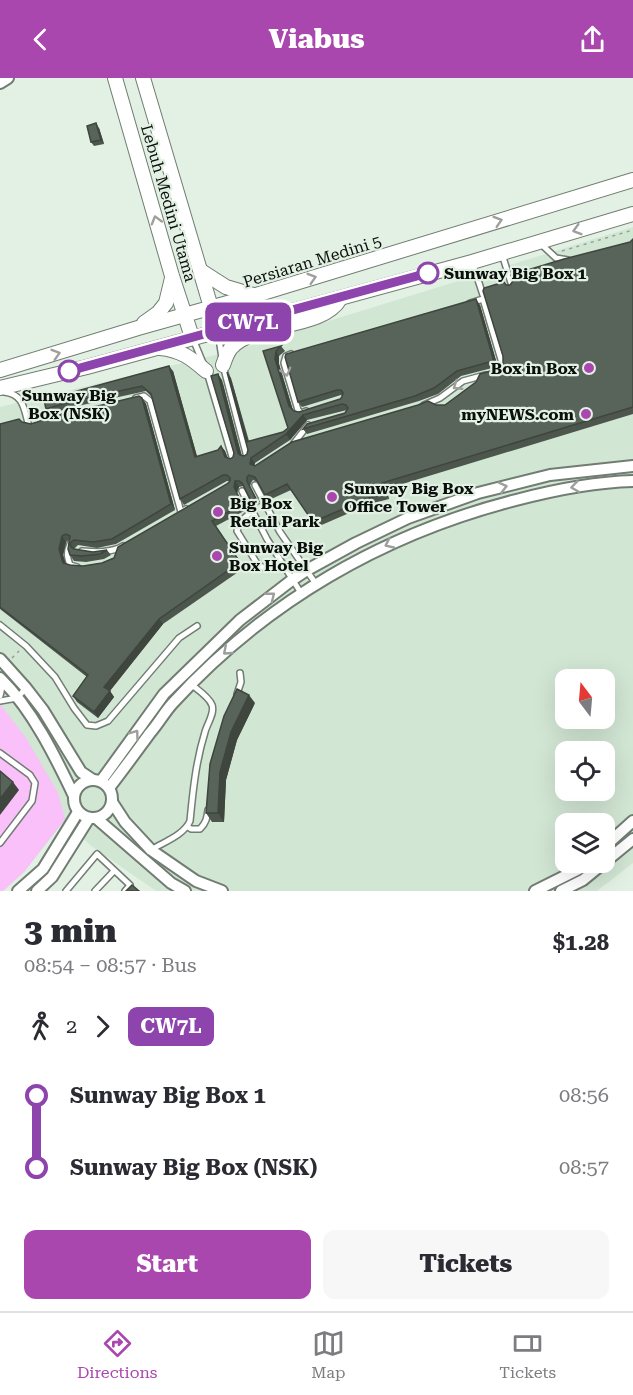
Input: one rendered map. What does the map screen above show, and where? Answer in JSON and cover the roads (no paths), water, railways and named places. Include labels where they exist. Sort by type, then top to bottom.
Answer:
[{"type":"street","points":[[0,83],[8,78]]},
{"type":"street","name":"Lebuh Medini Utama","points":[[115,78],[192,338]]},
{"type":"street","name":"Lebuh Medini Utama","points":[[143,78],[218,330]]},
{"type":"street","name":"Persiaran Medini 5","points":[[0,370],[633,180]]},
{"type":"street","points":[[0,390],[472,262],[633,214]]},
{"type":"street","points":[[201,271],[226,287],[256,295]]},
{"type":"street","points":[[138,328],[166,303],[172,276]]},
{"type":"street","points":[[223,365],[228,352],[242,339],[313,317],[336,305],[341,297]]},
{"type":"street","points":[[155,348],[183,353],[206,370]]},
{"type":"street","points":[[101,783],[164,694],[240,620],[307,570],[408,518],[478,494],[550,475],[633,466]]},
{"type":"street","points":[[101,783],[220,656],[301,592],[363,556],[414,533],[483,508],[554,490],[616,481],[633,481]]},
{"type":"street","points":[[3,662],[43,710],[81,772],[101,783],[112,795],[112,802],[107,813],[92,818],[52,877],[37,891]]},
{"type":"street","points":[[2,680],[32,718],[62,770],[74,796],[74,805],[78,812],[92,818],[171,883],[185,891]]},
{"type":"street","points":[[74,796],[79,786],[86,781],[101,783]]},
{"type":"street","points":[[112,802],[124,822],[151,850],[196,881],[222,891]]},
{"type":"street","points":[[18,891],[43,869],[78,812]]},
{"type":"street","points":[[615,837],[633,821]]},
{"type":"street","points":[[561,891],[583,880],[633,839]]},
{"type":"street","points":[[536,891],[571,873]]},
{"type":"lane","points":[[537,242],[559,259],[570,261]]},
{"type":"lane","points":[[502,253],[512,286]]},
{"type":"lane","points":[[472,262],[483,295]]},
{"type":"lane","points":[[460,305],[483,299],[502,363],[499,371]]},
{"type":"lane","points":[[192,338],[240,459],[218,330]]},
{"type":"lane","points":[[296,353],[286,356],[284,363],[298,410],[301,413],[311,410]]},
{"type":"lane","points":[[421,406],[440,398],[463,381],[490,374]]},
{"type":"lane","points":[[477,384],[481,376]]},
{"type":"lane","points":[[0,390],[18,397],[22,402],[28,423]]},
{"type":"lane","points":[[132,399],[144,396],[150,401],[181,512]]},
{"type":"lane","points":[[432,401],[441,406]]},
{"type":"lane","points":[[294,443],[308,425],[318,422]]},
{"type":"lane","points":[[285,449],[305,439]]},
{"type":"lane","points":[[301,592],[252,511],[248,488],[316,584]]},
{"type":"lane","points":[[174,516],[191,507]]},
{"type":"lane","points":[[252,511],[240,522],[237,531],[258,565],[267,569],[283,565]]},
{"type":"lane","points":[[267,539],[280,532]]},
{"type":"lane","points":[[78,550],[97,553],[118,549],[132,541]]},
{"type":"lane","points":[[70,544],[67,550],[70,565],[87,566]]},
{"type":"lane","points":[[115,560],[118,549]]},
{"type":"lane","points":[[0,625],[26,646],[55,677],[87,725],[96,726],[108,721],[179,638],[197,626]]},
{"type":"lane","points":[[232,702],[242,682],[240,673]]},
{"type":"lane","points":[[0,696],[2,680]]},
{"type":"lane","points":[[151,850],[182,832],[188,827],[190,821],[194,776],[213,711],[209,700],[192,685]]},
{"type":"lane","points":[[0,701],[17,698],[26,688]]},
{"type":"lane","points":[[0,753],[30,775],[35,783],[32,801],[0,843]]},
{"type":"lane","points":[[188,827],[197,830],[204,825],[208,806]]},
{"type":"lane","points":[[66,891],[97,854],[130,885],[125,891]]},
{"type":"lane","points":[[95,891],[114,871]]},
{"type":"place","name":"Sunway Big Box 1","points":[[428,273]]},
{"type":"place","name":"Box in Box","points":[[589,368]]},
{"type":"place","name":"Sunway Big Box (NSK)","points":[[69,371]]},
{"type":"place","name":"myNEWS.com","points":[[586,414]]},
{"type":"place","name":"Sunway Big Box Office Tower","points":[[332,497]]},
{"type":"place","name":"Big Box Retail Park","points":[[218,512]]},
{"type":"place","name":"Sunway Big Box Hotel","points":[[217,556]]}]
